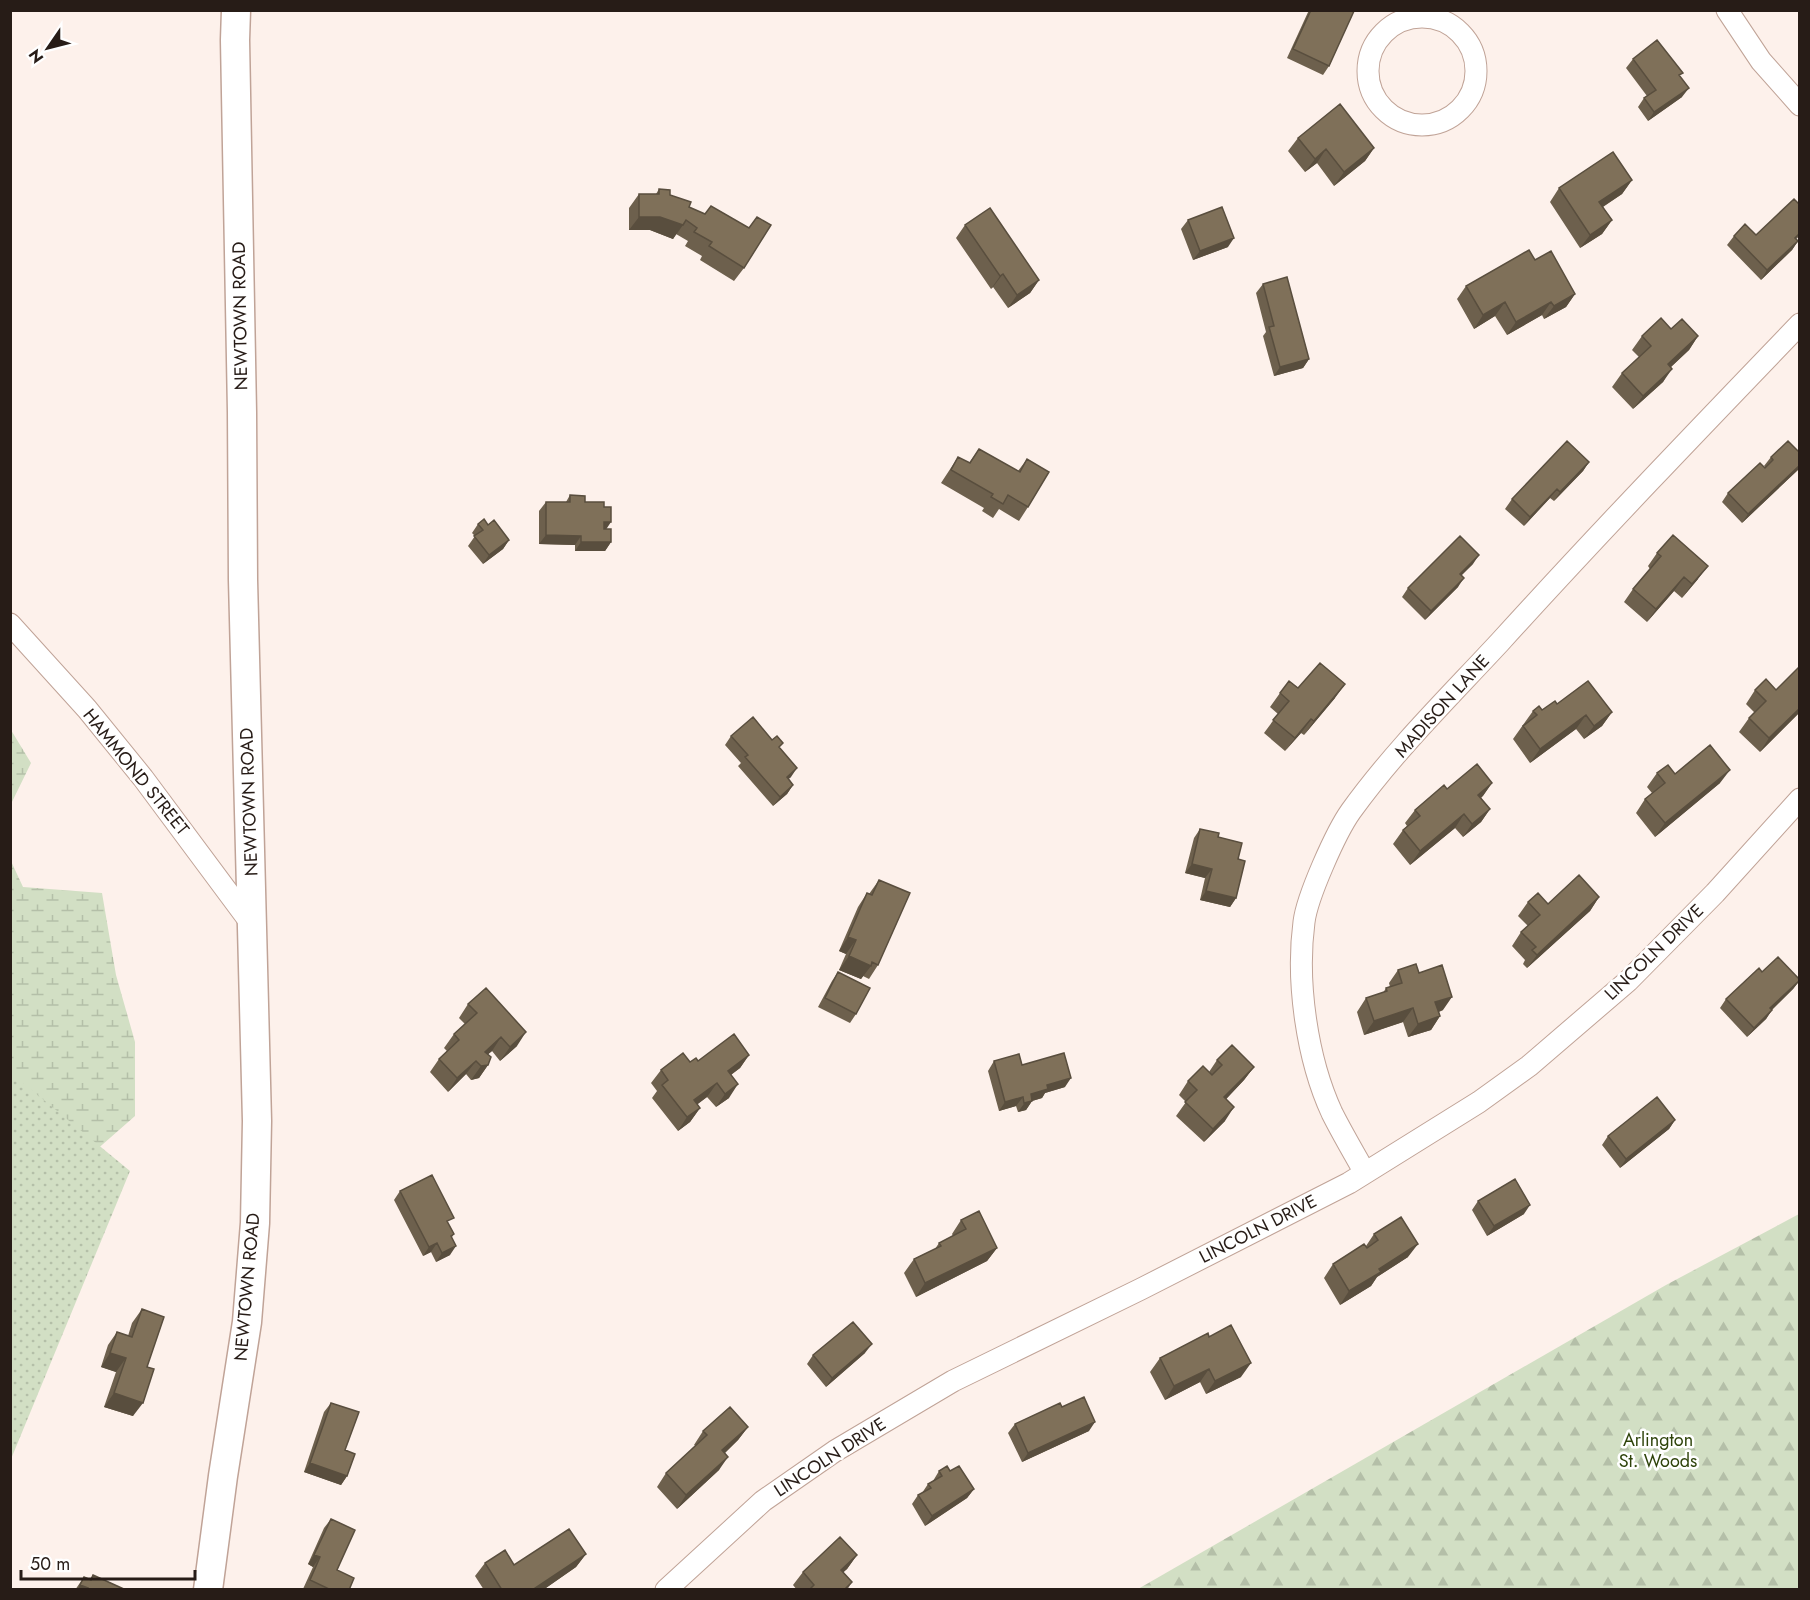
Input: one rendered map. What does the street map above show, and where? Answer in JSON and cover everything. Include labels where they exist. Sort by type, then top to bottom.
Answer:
[{"type":"street","name":"NEWTOWN ROAD","points":[[208,1590],[247,1322],[255,1223],[257,1121],[243,580],[237,10]]},
{"type":"street","points":[[1727,10],[1761,61],[1800,105]]},
{"type":"street","points":[[1417,14],[1446,22],[1458,30],[1471,46],[1477,67],[1474,88],[1464,106],[1454,116],[1441,123],[1427,126],[1413,125],[1387,113],[1371,90],[1368,76],[1373,48],[1381,36],[1391,26],[1417,14]]},
{"type":"street","name":"MADISON LANE","points":[[1365,1173],[1332,1112],[1312,1059],[1304,1003],[1304,920],[1321,869],[1349,813],[1399,752],[1548,590],[1689,438],[1800,324]]},
{"type":"street","name":"HAMMOND STREET","points":[[10,624],[87,709],[143,778],[253,926]]},
{"type":"street","name":"LINCOLN DRIVE","points":[[666,1590],[763,1501],[844,1445],[953,1381],[1150,1284],[1365,1173],[1479,1102],[1529,1066],[1628,981],[1715,893],[1800,799]]},
{"type":"green space","points":[[11,730],[31,763],[11,804]]},
{"type":"green space","points":[[10,859],[23,887],[102,893],[116,975],[135,1042],[135,1116],[37,1202],[10,1219]]},
{"type":"green space","points":[[11,1073],[130,1171],[11,1459]]},
{"type":"green space","name":"Arlington St. Woods","points":[[1799,1214],[1799,1589],[1138,1589],[1666,1285]]},
{"type":"building","points":[[1311,10],[1354,11],[1329,66],[1293,49]]},
{"type":"building","points":[[1657,40],[1683,73],[1679,75],[1689,88],[1654,112],[1644,98],[1656,90],[1633,59]]},
{"type":"building","points":[[1340,104],[1374,148],[1344,172],[1326,149],[1315,159],[1298,138]]},
{"type":"building","points":[[1613,152],[1632,180],[1599,202],[1612,220],[1590,235],[1559,188]]},
{"type":"building","points":[[659,189],[670,190],[670,195],[691,202],[689,207],[705,214],[711,206],[749,228],[757,217],[771,225],[744,268],[709,246],[712,242],[694,232],[697,228],[686,220],[683,225],[660,217],[639,217],[639,194],[659,194]]},
{"type":"building","points":[[1794,199],[1800,205],[1800,233],[1795,238],[1798,241],[1767,270],[1734,236],[1745,224],[1756,235]]},
{"type":"building","points":[[1222,207],[1234,238],[1200,251],[1188,220]]},
{"type":"building","points":[[990,208],[1039,280],[1017,295],[1003,274],[1000,276],[965,225]]},
{"type":"building","points":[[1529,250],[1535,260],[1551,251],[1575,294],[1554,306],[1551,302],[1516,322],[1505,302],[1483,315],[1466,286]]},
{"type":"building","points":[[1287,277],[1309,359],[1280,367],[1269,327],[1274,326],[1263,284]]},
{"type":"building","points":[[1661,318],[1671,329],[1682,319],[1698,336],[1668,364],[1672,369],[1643,396],[1622,373],[1651,346],[1642,336]]},
{"type":"building","points":[[1567,441],[1589,462],[1560,492],[1557,489],[1530,517],[1512,499]]},
{"type":"building","points":[[1788,441],[1800,453],[1800,465],[1748,514],[1728,493],[1760,463],[1765,468],[1773,460],[1771,457]]},
{"type":"building","points":[[979,449],[1020,472],[1027,459],[1049,472],[1028,507],[1008,495],[1003,504],[991,497],[993,494],[951,470],[958,457],[970,463]]},
{"type":"building","points":[[570,495],[585,496],[585,502],[604,502],[604,507],[611,507],[611,522],[604,522],[604,529],[611,529],[611,542],[581,542],[581,536],[546,535],[546,502],[570,502]]},
{"type":"building","points":[[484,519],[488,525],[494,520],[509,540],[489,555],[474,536],[483,530],[478,524]]},
{"type":"building","points":[[1673,535],[1708,566],[1692,584],[1684,577],[1656,609],[1633,589],[1661,556],[1657,553]]},
{"type":"building","points":[[1460,536],[1479,555],[1460,574],[1464,578],[1431,611],[1408,588]]},
{"type":"building","points":[[1320,663],[1345,684],[1314,721],[1311,719],[1295,738],[1273,720],[1289,701],[1280,693],[1289,681],[1298,688]]},
{"type":"building","points":[[1800,666],[1800,708],[1769,738],[1749,718],[1766,701],[1755,690],[1766,679],[1776,690]]},
{"type":"building","points":[[1588,681],[1612,712],[1594,726],[1586,715],[1540,749],[1523,726],[1537,715],[1533,711],[1539,706],[1542,710],[1555,701],[1557,704]]},
{"type":"building","points":[[753,717],[772,740],[777,736],[783,743],[779,747],[797,768],[787,777],[793,785],[780,797],[745,757],[748,755],[731,736]]},
{"type":"building","points":[[1710,745],[1730,770],[1665,823],[1645,799],[1665,783],[1657,773],[1668,765],[1675,774]]},
{"type":"building","points":[[1477,764],[1492,783],[1478,795],[1490,809],[1472,824],[1464,814],[1420,851],[1403,830],[1420,816],[1415,810],[1444,785],[1447,789]]},
{"type":"building","points":[[1200,829],[1219,833],[1218,837],[1242,843],[1238,859],[1245,861],[1236,898],[1206,891],[1212,869],[1192,864]]},
{"type":"building","points":[[1579,875],[1599,897],[1537,955],[1532,950],[1536,947],[1521,932],[1540,915],[1528,902],[1538,893],[1548,904]]},
{"type":"building","points":[[879,880],[910,893],[878,965],[872,962],[871,966],[849,956],[856,940],[848,937],[867,893],[872,895]]},
{"type":"building","points":[[1778,957],[1800,980],[1770,1008],[1772,1010],[1754,1028],[1726,999],[1759,968],[1762,972]]},
{"type":"building","points":[[1416,964],[1419,973],[1442,965],[1452,997],[1435,1002],[1440,1016],[1418,1024],[1413,1008],[1374,1021],[1366,998],[1402,983],[1398,970]]},
{"type":"building","points":[[838,972],[870,988],[856,1014],[825,998]]},
{"type":"building","points":[[486,988],[526,1032],[510,1047],[501,1037],[485,1052],[491,1057],[488,1065],[481,1066],[476,1061],[457,1078],[439,1059],[459,1040],[454,1034],[477,1013],[468,1004]]},
{"type":"building","points":[[734,1034],[749,1055],[728,1071],[738,1084],[725,1094],[717,1083],[694,1100],[700,1108],[687,1117],[662,1085],[668,1080],[661,1070],[683,1053],[690,1062],[696,1058],[698,1061]]},
{"type":"building","points":[[1232,1045],[1254,1067],[1224,1097],[1234,1107],[1213,1129],[1185,1102],[1197,1090],[1188,1081],[1203,1066],[1212,1075],[1222,1065],[1217,1060]]},
{"type":"building","points":[[1064,1053],[1071,1078],[1047,1085],[1048,1089],[1031,1094],[1032,1101],[1024,1103],[1023,1097],[1005,1102],[994,1061],[1019,1054],[1022,1065]]},
{"type":"building","points":[[1657,1097],[1675,1120],[1626,1159],[1608,1136]]},
{"type":"building","points":[[432,1175],[454,1218],[447,1221],[454,1234],[451,1236],[456,1246],[442,1253],[437,1243],[429,1247],[400,1191]]},
{"type":"building","points":[[1515,1179],[1530,1205],[1494,1226],[1478,1201]]},
{"type":"building","points":[[979,1211],[997,1248],[925,1283],[914,1259],[941,1246],[939,1243],[966,1229],[961,1220]]},
{"type":"building","points":[[1401,1217],[1418,1244],[1379,1269],[1381,1272],[1349,1291],[1333,1264],[1364,1244],[1367,1248],[1378,1240],[1374,1234]]},
{"type":"building","points":[[142,1309],[164,1317],[147,1367],[154,1369],[143,1403],[114,1393],[126,1358],[110,1353],[117,1332],[132,1337]]},
{"type":"building","points":[[853,1322],[872,1344],[832,1378],[813,1355]]},
{"type":"building","points":[[1231,1325],[1251,1363],[1215,1381],[1209,1369],[1174,1386],[1160,1358],[1208,1333],[1209,1337]]},
{"type":"building","points":[[1084,1397],[1095,1422],[1028,1453],[1015,1424],[1060,1403],[1062,1407]]},
{"type":"building","points":[[331,1403],[359,1412],[345,1450],[355,1454],[347,1476],[310,1463]]},
{"type":"building","points":[[730,1407],[748,1427],[722,1450],[728,1457],[686,1495],[666,1473],[707,1435],[703,1431]]},
{"type":"building","points":[[947,1466],[950,1471],[959,1466],[974,1489],[932,1516],[918,1495],[931,1488],[928,1484],[942,1476],[939,1471]]},
{"type":"building","points":[[331,1519],[355,1530],[337,1570],[354,1578],[349,1590],[331,1590],[310,1580],[320,1557],[314,1555]]},
{"type":"building","points":[[569,1529],[586,1554],[532,1590],[502,1590],[485,1563],[505,1550],[514,1565]]},
{"type":"building","points":[[840,1537],[857,1555],[841,1570],[852,1582],[844,1590],[809,1590],[814,1585],[803,1572]]},
{"type":"building","points":[[93,1575],[126,1590],[87,1590],[88,1588],[80,1585],[84,1577],[91,1580]]}]
